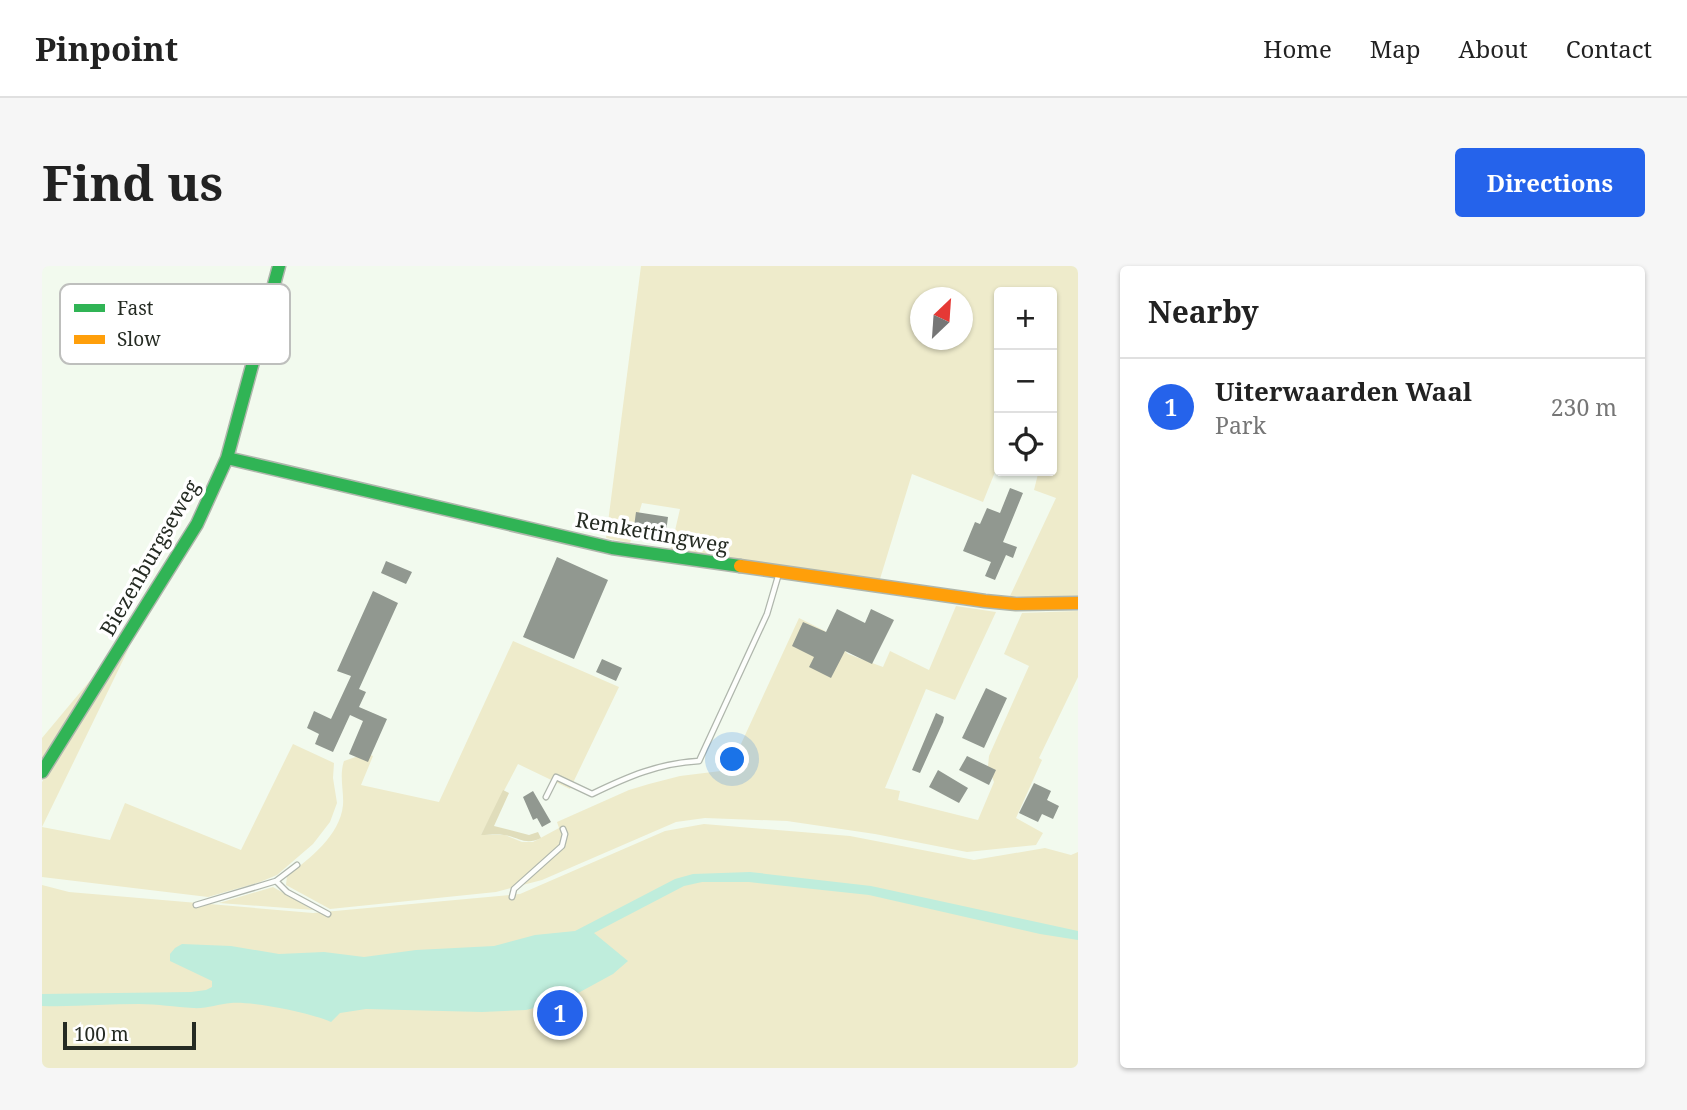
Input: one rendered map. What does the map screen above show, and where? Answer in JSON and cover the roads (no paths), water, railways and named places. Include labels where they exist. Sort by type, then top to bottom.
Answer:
[{"type":"street","name":"Biezenburgseweg","points":[[274,284],[279,266]]},
{"type":"street","name":"Biezenburgseweg","points":[[42,772],[197,524],[227,458],[252,364]]},
{"type":"street","name":"Remkettingweg","points":[[227,458],[612,548],[1016,604],[1078,603]]},
{"type":"lane","points":[[546,797],[556,777],[592,794],[646,770],[673,762],[699,761],[767,614],[779,573]]},
{"type":"lane","points":[[512,897],[514,889],[562,846],[565,834],[563,829]]},
{"type":"lane","points":[[196,905],[275,881],[297,865]]},
{"type":"lane","points":[[275,881],[286,892],[328,914]]},
{"type":"place","name":"Uiterwaarden Waal","points":[[560,1013]]}]
